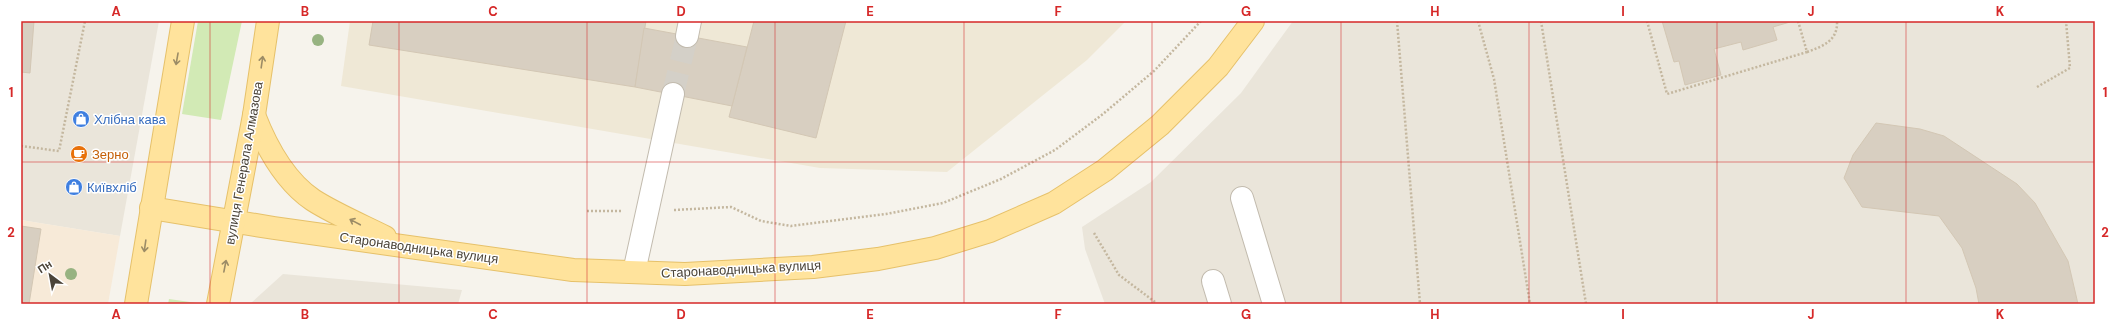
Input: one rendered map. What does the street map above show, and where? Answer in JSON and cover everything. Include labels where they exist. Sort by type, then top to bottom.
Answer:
[{"type":"main road","points":[[136,304],[183,21]]},
{"type":"main road","name":"вулиця Генерала Алмазова","points":[[218,304],[254,115],[268,21]]},
{"type":"main road","name":"Старонаводницька вулиця","points":[[151,208],[573,270],[685,274],[828,265],[878,260],[935,248],[990,231],[1054,203],[1105,170],[1160,125],[1218,66],[1253,21]]},
{"type":"main road","points":[[254,115],[264,140],[295,183],[309,196],[402,246]]},
{"type":"lane","points":[[634,272],[673,94]]},
{"type":"lane","points":[[1242,198],[1274,304]]},
{"type":"lane","points":[[1213,281],[1220,304]]},
{"type":"path","points":[[21,146],[59,151],[85,21]]},
{"type":"path","points":[[587,211],[647,212],[731,207],[761,221],[791,226],[886,214],[943,203],[1001,180],[1055,150],[1103,114],[1154,71],[1201,21]]},
{"type":"path","points":[[1397,21],[1420,304]]},
{"type":"path","points":[[1478,21],[1494,79],[1530,304]]},
{"type":"path","points":[[1541,21],[1586,304]]},
{"type":"path","points":[[1647,21],[1667,94],[1808,52],[1827,44],[1834,36],[1837,28],[1837,21]]},
{"type":"path","points":[[1798,21],[1808,52]]},
{"type":"path","points":[[2037,87],[2070,68],[2066,21]]},
{"type":"path","points":[[1094,233],[1119,275],[1155,302]]},
{"type":"shaded area","points":[[21,21],[159,21],[120,236],[21,220]]},
{"type":"shaded area","points":[[350,21],[1126,21],[1087,60],[947,172],[820,168],[341,86]]},
{"type":"shaded area","points":[[1293,21],[2095,21],[2095,304],[1105,304],[1085,249],[1082,227],[1151,182],[1241,93]]},
{"type":"shaded area","points":[[21,220],[120,236],[108,304],[21,304]]},
{"type":"shaded area","points":[[283,274],[462,290],[458,304],[250,304]]},
{"type":"green space","points":[[198,21],[242,21],[221,120],[182,114]]},
{"type":"green space","points":[[169,299],[197,303],[168,304]]},
{"type":"building","points":[[21,21],[34,21],[30,73],[21,72]]},
{"type":"building","points":[[373,21],[646,21],[635,87],[369,45]]},
{"type":"building","points":[[754,21],[846,21],[816,138],[729,117]]},
{"type":"building","points":[[1662,21],[1790,22],[1773,27],[1777,40],[1743,50],[1741,42],[1714,49],[1721,75],[1685,85],[1679,61],[1674,62]]},
{"type":"building","points":[[644,28],[747,47],[732,106],[635,87]]},
{"type":"building","points":[[1876,123],[1920,129],[1944,136],[2017,184],[2035,203],[2068,261],[2078,304],[1979,304],[1976,288],[1962,248],[1939,216],[1862,207],[1844,178],[1853,155]]},
{"type":"building","points":[[21,226],[41,229],[29,304],[21,304]]},
{"type":"tunnel","points":[[673,94],[687,36]]},
{"type":"place","name":"Хлібна кава","points":[[81,119]]},
{"type":"place","name":"Зерно","points":[[79,154]]},
{"type":"place","name":"Київхліб","points":[[74,187]]}]
